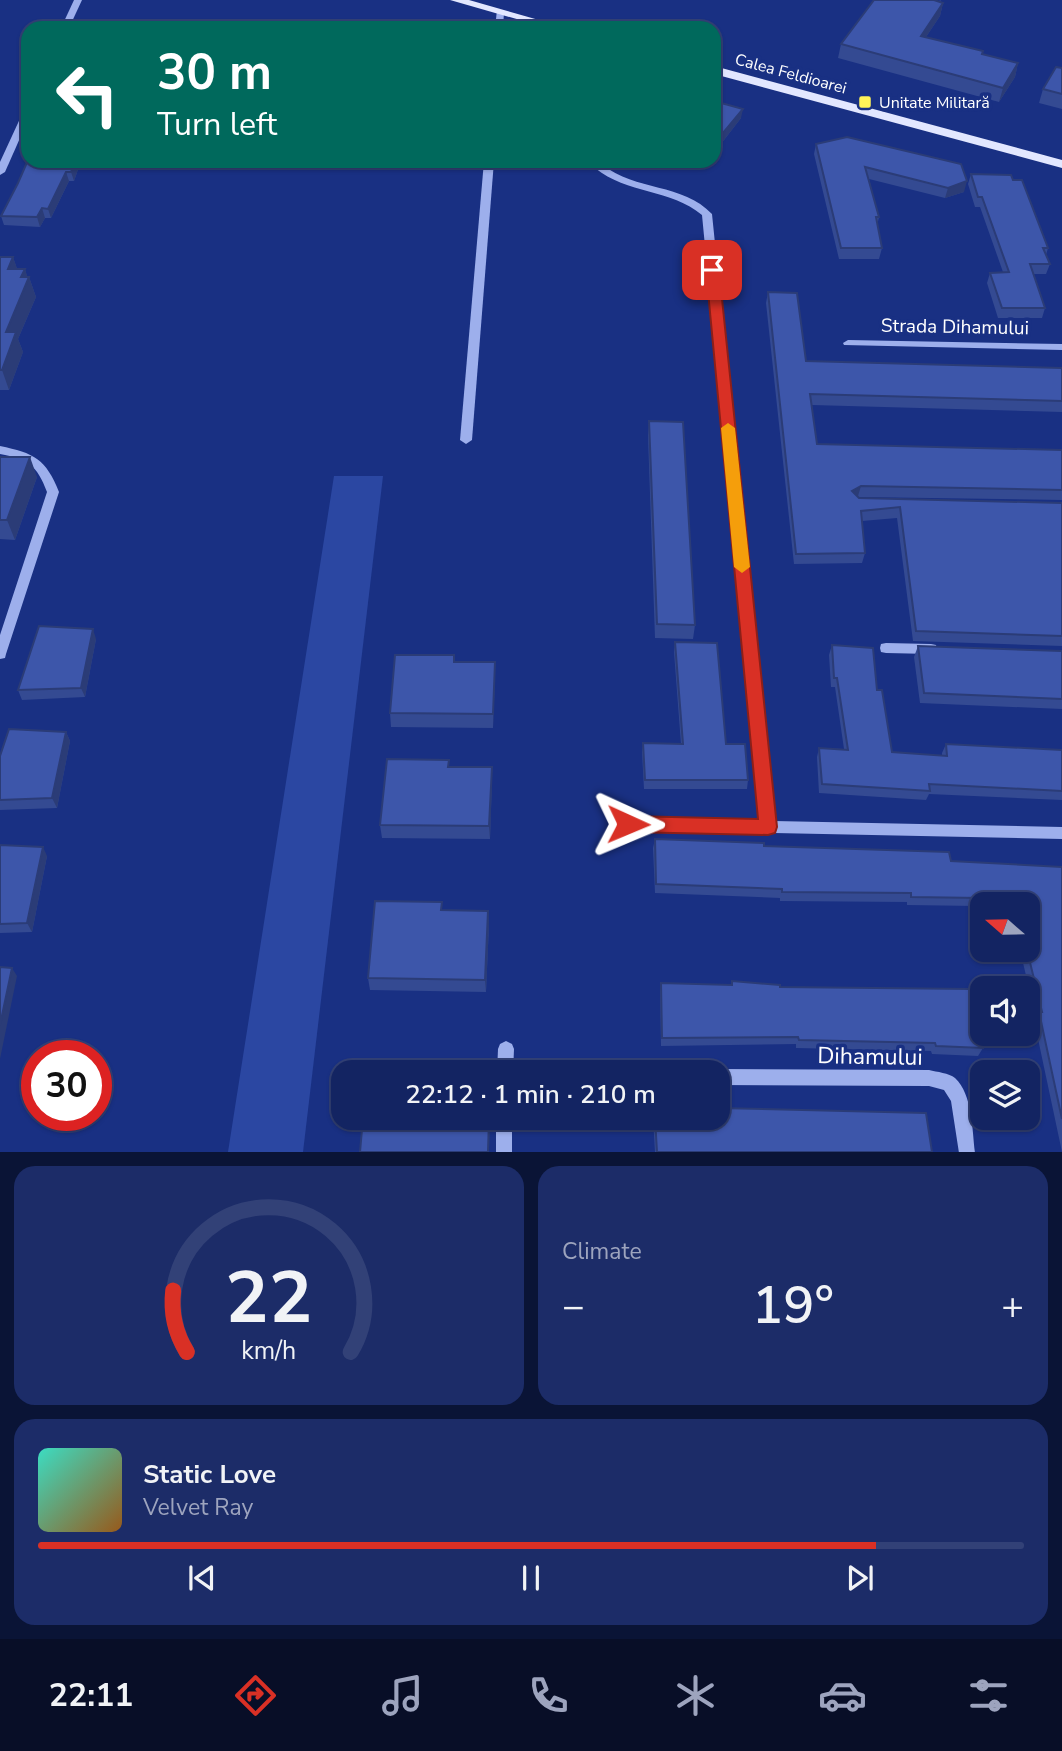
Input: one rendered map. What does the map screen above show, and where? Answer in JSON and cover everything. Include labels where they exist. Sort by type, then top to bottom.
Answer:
[{"type":"main road","points":[[456,0],[534,21]]},
{"type":"main road","name":"Calea Feldioarei","points":[[721,72],[1062,164]]},
{"type":"street","points":[[68,21],[78,0]]},
{"type":"street","points":[[499,21],[500,12]]},
{"type":"street","points":[[0,172],[21,126]]},
{"type":"street","points":[[467,440],[488,168]]},
{"type":"street","points":[[600,168],[619,181],[689,200],[706,214],[768,827]]},
{"type":"street","name":"Strada Dihamului","points":[[848,343],[1062,348]]},
{"type":"street","points":[[0,450],[25,456],[44,467],[53,492],[0,654]]},
{"type":"street","points":[[886,648],[940,650]]},
{"type":"street","points":[[628,824],[1062,834]]},
{"type":"street","points":[[506,1049],[506,1060]]},
{"type":"street","name":"Dihamului","points":[[730,1077],[929,1078],[949,1083],[959,1098],[967,1152]]},
{"type":"street","points":[[504,1130],[504,1152]]},
{"type":"shaded area","points":[[334,476],[383,476],[303,1152],[228,1152]]},
{"type":"building","points":[[874,0],[934,0],[943,3],[921,36],[983,51],[982,54],[1018,63],[1003,88],[841,44]]},
{"type":"building","points":[[1056,67],[1062,68],[1062,94],[1043,89]]},
{"type":"building","points":[[721,103],[743,109],[721,135]]},
{"type":"building","points":[[847,137],[961,164],[967,181],[948,188],[865,167],[879,217],[876,217],[882,248],[841,248],[816,144]]},
{"type":"building","points":[[25,168],[72,168],[71,172],[66,172],[48,209],[42,208],[37,217],[1,216]]},
{"type":"building","points":[[971,174],[1011,175],[1013,180],[1022,180],[1048,248],[1043,248],[1050,264],[1030,264],[1045,308],[1002,308],[990,273],[1009,272]]},
{"type":"building","points":[[0,257],[13,257],[8,269],[25,269],[21,277],[29,277],[6,332],[16,332],[2,370],[0,370]]},
{"type":"building","points":[[768,292],[797,293],[806,361],[1062,368],[1062,401],[810,394],[817,444],[1062,450],[1062,490],[861,486],[852,491],[859,498],[1062,503],[1062,636],[916,631],[900,507],[861,511],[865,553],[796,554]]},
{"type":"building","points":[[649,421],[683,422],[695,625],[657,624]]},
{"type":"building","points":[[0,457],[30,457],[7,520],[0,520]]},
{"type":"building","points":[[39,626],[93,629],[81,688],[18,690]]},
{"type":"building","points":[[675,642],[717,643],[726,744],[745,744],[748,780],[645,780],[643,743],[683,744]]},
{"type":"building","points":[[832,645],[873,648],[877,690],[882,690],[892,752],[947,756],[946,744],[1062,750],[1062,791],[929,784],[930,791],[822,784],[819,748],[848,750],[837,678],[834,678]]},
{"type":"building","points":[[918,646],[1062,651],[1062,699],[924,693]]},
{"type":"building","points":[[395,655],[454,655],[454,662],[495,662],[493,714],[390,713]]},
{"type":"building","points":[[9,729],[66,732],[52,798],[0,800],[0,756]]},
{"type":"building","points":[[387,759],[449,760],[448,767],[492,767],[489,826],[380,825]]},
{"type":"building","points":[[655,839],[764,843],[764,846],[949,852],[951,861],[1062,867],[1062,1119],[1040,1017],[1040,976],[1033,976],[1030,962],[1040,962],[1040,892],[970,892],[970,898],[911,897],[911,893],[782,892],[782,889],[656,884]]},
{"type":"building","points":[[0,845],[43,847],[27,923],[0,924]]},
{"type":"building","points":[[375,901],[442,902],[441,910],[488,911],[485,980],[368,978]]},
{"type":"building","points":[[0,967],[12,968],[0,1025]]},
{"type":"building","points":[[732,981],[780,987],[970,989],[970,1046],[983,1048],[936,1046],[935,1043],[799,1040],[798,1037],[662,1038],[661,983],[732,985]]},
{"type":"building","points":[[730,1108],[926,1113],[932,1152],[657,1152],[656,1130],[730,1130]]},
{"type":"building","points":[[362,1130],[489,1130],[488,1152],[360,1152]]},
{"type":"slow traffic","points":[[728,428],[742,567]]},
{"type":"place","name":"Unitate Militară","points":[[865,102]]},
{"type":"route","points":[[628,824],[768,827],[712,270]]}]
